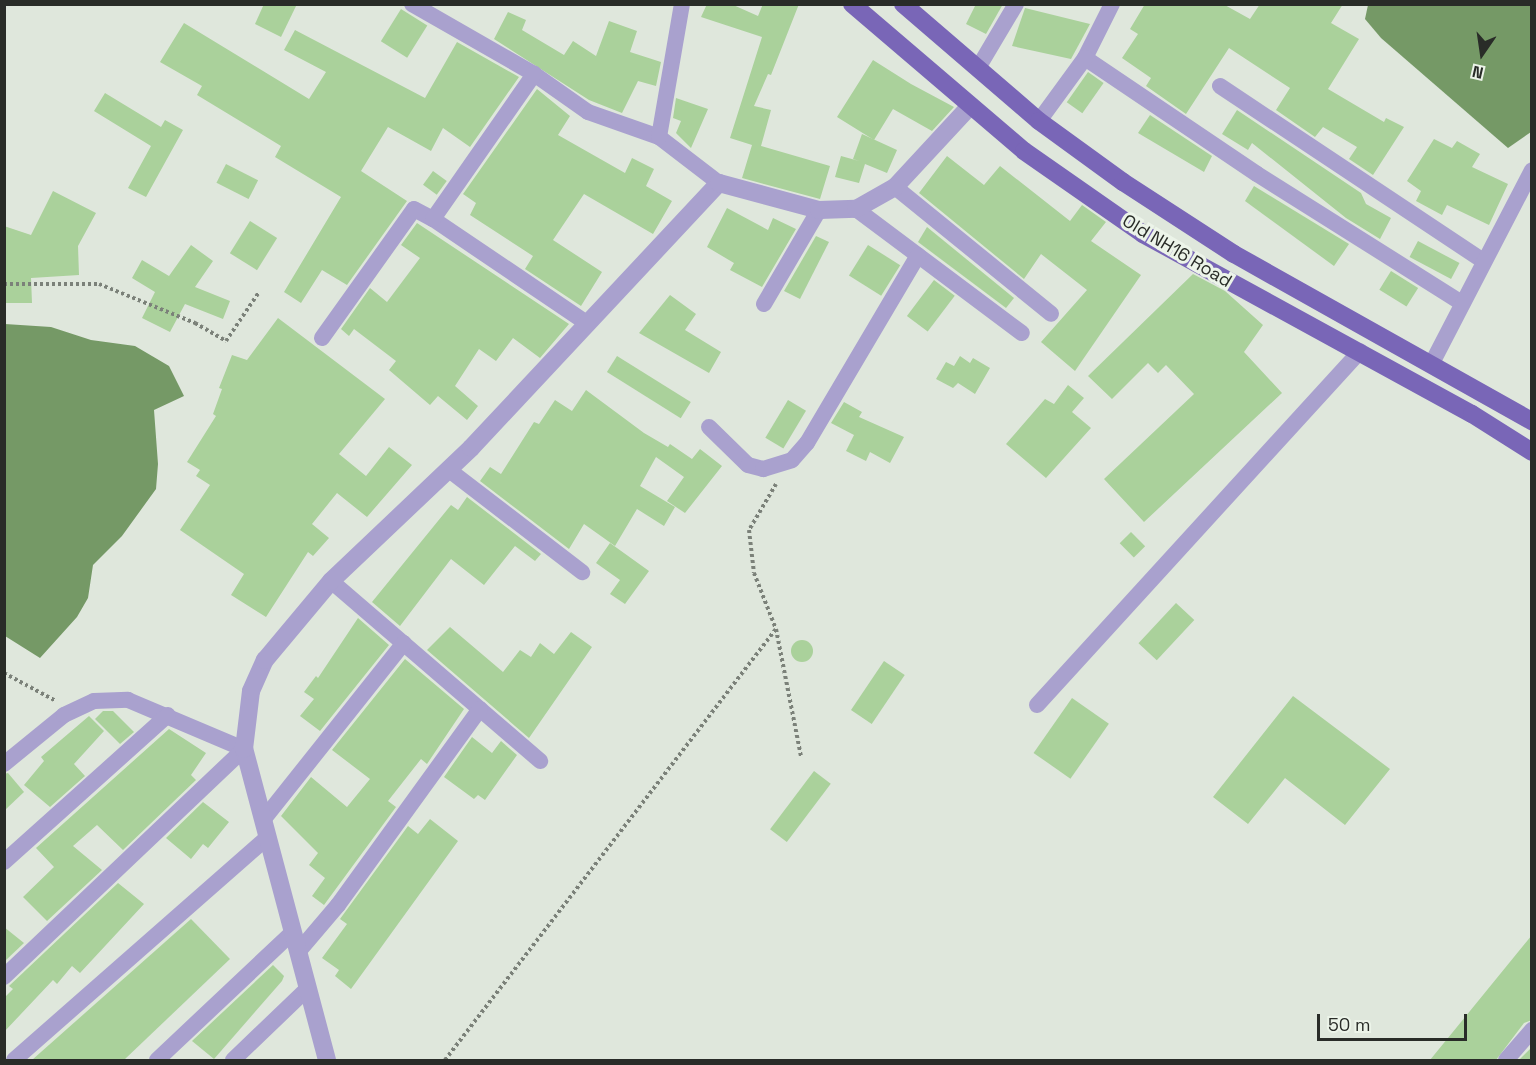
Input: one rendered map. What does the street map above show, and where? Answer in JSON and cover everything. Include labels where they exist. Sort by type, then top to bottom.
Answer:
[{"type":"main road","name":"Old NH16 Road","points":[[852,4],[1024,151],[1143,234],[1360,351],[1532,452]]},
{"type":"main road","name":"Old NH16 Road","points":[[903,4],[1040,121],[1123,182],[1234,254],[1532,421]]},
{"type":"street","points":[[412,4],[534,74],[588,112],[658,137],[719,183],[819,210],[856,209],[895,187],[970,106]]},
{"type":"street","points":[[658,137],[682,4]]},
{"type":"street","points":[[978,69],[1016,4]]},
{"type":"street","points":[[1040,121],[1085,58],[1112,4]]},
{"type":"street","points":[[1085,58],[1257,174],[1462,303]]},
{"type":"street","points":[[433,219],[534,74]]},
{"type":"street","points":[[1220,86],[1483,261]]},
{"type":"street","points":[[1432,363],[1532,170]]},
{"type":"street","points":[[327,1060],[244,749],[251,691],[265,660],[299,614],[331,580],[449,470],[719,183]]},
{"type":"street","points":[[895,187],[1052,314]]},
{"type":"street","points":[[322,338],[414,209],[433,219],[588,324]]},
{"type":"street","points":[[856,209],[1023,333]]},
{"type":"street","points":[[765,304],[819,210]]},
{"type":"street","points":[[708,427],[748,465],[763,469],[792,460],[807,443],[918,255]]},
{"type":"street","points":[[1036,705],[1360,351]]},
{"type":"street","points":[[449,470],[582,572]]},
{"type":"street","points":[[331,580],[540,761]]},
{"type":"street","points":[[14,1060],[265,829],[404,643]]},
{"type":"street","points":[[4,764],[64,715],[94,701],[128,700],[244,749]]},
{"type":"street","points":[[298,952],[338,906],[480,709]]},
{"type":"street","points":[[4,862],[168,715]]},
{"type":"street","points":[[4,977],[244,749]]},
{"type":"street","points":[[157,1060],[293,932]]},
{"type":"street","points":[[233,1060],[308,988]]},
{"type":"street","points":[[1506,1060],[1532,1030]]},
{"type":"path","points":[[4,284],[99,284],[195,323],[226,341],[259,292]]},
{"type":"path","points":[[792,460],[757,511],[749,530],[754,573],[776,629],[801,757]]},
{"type":"path","points":[[445,1060],[776,629]]},
{"type":"path","points":[[4,674],[64,705],[64,715]]},
{"type":"shaded area","points":[[1368,5],[1531,5],[1531,132],[1508,148],[1381,38],[1365,19]]},
{"type":"shaded area","points":[[5,324],[51,327],[91,340],[135,346],[169,366],[184,396],[154,410],[158,464],[156,489],[122,536],[93,565],[88,598],[77,617],[40,658],[5,636]]},
{"type":"building","points":[[264,4],[297,4],[281,37],[255,24]]},
{"type":"building","points":[[707,4],[731,4],[758,16],[763,4],[799,4],[771,75],[768,74],[754,106],[771,110],[761,146],[830,166],[820,199],[742,178],[752,145],[730,138],[762,37],[701,17]]},
{"type":"building","points":[[976,4],[1003,4],[986,34],[966,24]]},
{"type":"building","points":[[1145,4],[1223,4],[1250,19],[1260,4],[1343,4],[1331,23],[1359,39],[1328,89],[1384,122],[1386,118],[1404,127],[1373,175],[1349,159],[1357,147],[1323,127],[1315,137],[1276,110],[1290,88],[1229,48],[1186,114],[1146,86],[1151,78],[1122,58],[1138,34],[1130,29]]},
{"type":"building","points":[[1025,8],[1090,24],[1071,59],[1012,46]]},
{"type":"building","points":[[401,9],[427,25],[407,58],[381,41]]},
{"type":"building","points":[[508,12],[526,20],[522,30],[564,55],[573,41],[596,56],[609,21],[637,31],[630,52],[661,62],[656,86],[638,81],[622,113],[589,100],[494,39]]},
{"type":"building","points":[[184,23],[309,99],[326,72],[284,50],[295,30],[425,98],[457,42],[519,77],[470,147],[443,128],[431,151],[388,127],[361,171],[407,201],[347,285],[322,270],[301,303],[284,292],[341,197],[275,157],[281,146],[197,95],[202,86],[160,62]]},
{"type":"building","points":[[873,60],[954,107],[932,131],[893,109],[874,140],[837,117]]},
{"type":"building","points":[[1088,72],[1104,83],[1082,113],[1067,102]]},
{"type":"building","points":[[537,89],[570,116],[558,135],[625,173],[632,158],[654,169],[646,186],[672,201],[653,234],[584,194],[553,240],[602,272],[581,306],[525,269],[533,256],[470,215],[476,203],[463,194]]},
{"type":"building","points":[[105,93],[161,127],[165,120],[183,130],[146,197],[128,188],[151,146],[94,111]]},
{"type":"building","points":[[676,98],[708,109],[691,148],[676,133],[681,121],[673,118]]},
{"type":"building","points":[[1237,110],[1361,193],[1366,204],[1391,218],[1380,239],[1346,218],[1252,143],[1248,150],[1222,134]]},
{"type":"building","points":[[1150,115],[1212,156],[1204,172],[1138,133]]},
{"type":"building","points":[[862,134],[897,150],[887,173],[865,164],[859,183],[835,177],[841,156],[859,161],[853,159]]},
{"type":"building","points":[[1434,139],[1452,148],[1457,141],[1480,154],[1472,167],[1508,184],[1489,225],[1447,205],[1442,215],[1416,201],[1421,191],[1407,181]]},
{"type":"building","points":[[947,156],[984,185],[1000,166],[1070,221],[1082,205],[1106,222],[1091,241],[1141,275],[1075,371],[1041,342],[1087,290],[1041,254],[1024,279],[919,193]]},
{"type":"building","points":[[226,164],[258,180],[249,199],[216,183]]},
{"type":"building","points":[[433,171],[447,181],[437,195],[423,185]]},
{"type":"building","points":[[1254,186],[1349,244],[1334,266],[1245,201]]},
{"type":"building","points":[[53,191],[96,213],[78,246],[79,275],[31,278],[32,303],[4,303],[4,226],[31,235]]},
{"type":"building","points":[[727,208],[768,230],[773,218],[796,229],[762,287],[730,270],[734,263],[707,247]]},
{"type":"building","points":[[250,221],[277,238],[257,270],[230,253]]},
{"type":"building","points":[[417,223],[569,324],[540,358],[513,338],[496,361],[479,349],[455,386],[478,406],[467,420],[438,396],[430,405],[389,370],[396,361],[354,329],[349,336],[341,329],[370,288],[387,302],[420,258],[401,245]]},
{"type":"building","points":[[927,227],[1014,298],[1006,308],[918,242]]},
{"type":"building","points":[[816,236],[829,242],[800,299],[784,291]]},
{"type":"building","points":[[1418,241],[1459,263],[1451,279],[1410,257]]},
{"type":"building","points":[[191,245],[213,261],[195,287],[230,301],[223,319],[185,304],[170,332],[142,318],[155,292],[132,278],[142,260],[169,276]]},
{"type":"building","points":[[868,245],[900,265],[881,296],[849,276]]},
{"type":"building","points":[[1391,271],[1418,288],[1406,307],[1379,290]]},
{"type":"building","points":[[1193,274],[1225,291],[1263,325],[1244,352],[1282,393],[1144,522],[1104,479],[1194,394],[1166,365],[1158,373],[1148,363],[1112,399],[1088,376]]},
{"type":"building","points":[[934,280],[955,296],[928,332],[907,316]]},
{"type":"building","points":[[670,295],[696,314],[685,330],[721,352],[709,373],[639,333]]},
{"type":"building","points":[[278,318],[385,399],[339,454],[366,476],[389,447],[412,465],[367,517],[337,493],[312,524],[329,538],[313,556],[308,552],[266,617],[231,595],[244,574],[180,530],[210,485],[196,476],[200,470],[187,462],[216,416],[213,414],[222,389],[219,388],[232,355],[247,360]]},
{"type":"building","points":[[617,356],[691,402],[681,418],[607,372]]},
{"type":"building","points":[[960,356],[970,363],[973,358],[990,368],[975,394],[958,383],[953,388],[936,379],[946,362],[954,366]]},
{"type":"building","points":[[1068,385],[1084,398],[1072,412],[1091,428],[1046,478],[1006,444],[1045,399],[1054,404]]},
{"type":"building","points":[[586,390],[644,433],[668,447],[670,444],[692,459],[700,449],[722,466],[685,513],[667,501],[684,477],[656,457],[640,486],[675,507],[664,526],[637,509],[615,546],[584,524],[569,549],[480,481],[490,467],[501,474],[534,422],[539,424],[555,400],[572,411]]},
{"type":"building","points":[[788,400],[806,411],[783,449],[765,438]]},
{"type":"building","points":[[844,402],[862,412],[859,417],[904,437],[890,463],[870,452],[866,461],[846,451],[854,435],[831,423]]},
{"type":"building","points":[[467,497],[541,554],[535,561],[515,546],[484,585],[451,559],[400,626],[372,602],[451,505],[458,510]]},
{"type":"building","points":[[1131,532],[1145,546],[1134,557],[1120,543]]},
{"type":"building","points":[[610,543],[649,571],[625,604],[610,594],[620,580],[596,563]]},
{"type":"building","points":[[1176,603],[1194,620],[1157,660],[1138,643]]},
{"type":"building","points":[[358,618],[389,645],[320,731],[300,716],[314,699],[304,692],[316,676],[318,678]]},
{"type":"building","points":[[450,627],[503,672],[520,650],[531,657],[540,643],[554,654],[571,632],[592,647],[529,738],[427,650]]},
{"type":"building","points":[[802,640],[810,643],[813,651],[810,659],[802,662],[794,659],[791,651],[794,643]]},
{"type":"building","points":[[405,659],[464,709],[427,764],[421,759],[388,801],[396,807],[324,905],[312,896],[325,878],[309,865],[318,853],[281,816],[311,777],[347,807],[370,779],[332,750]]},
{"type":"building","points":[[884,661],[905,675],[872,724],[851,710]]},
{"type":"building","points":[[1293,696],[1390,769],[1345,825],[1285,778],[1248,824],[1213,797]]},
{"type":"building","points":[[1072,698],[1109,724],[1070,779],[1034,753]]},
{"type":"building","points":[[103,711],[113,711],[134,732],[120,744],[95,719]]},
{"type":"building","points":[[89,716],[104,731],[74,764],[85,776],[50,807],[24,785],[44,761],[41,757]]},
{"type":"building","points":[[169,729],[206,753],[191,775],[196,780],[123,850],[97,825],[73,846],[102,870],[47,921],[23,897],[54,867],[36,848]]},
{"type":"building","points":[[472,737],[492,753],[501,741],[517,755],[485,800],[478,795],[474,799],[444,777]]},
{"type":"building","points":[[814,771],[831,784],[787,842],[770,829]]},
{"type":"building","points":[[8,773],[24,792],[4,811],[4,774]]},
{"type":"building","points":[[203,802],[229,822],[208,848],[203,844],[191,859],[166,838]]},
{"type":"building","points":[[430,819],[458,841],[351,989],[335,976],[339,970],[322,958],[347,924],[340,919],[408,826],[418,834]]},
{"type":"building","points":[[118,883],[144,904],[80,973],[72,966],[57,984],[53,980],[4,1032],[4,998],[13,989],[9,986]]},
{"type":"building","points":[[191,919],[230,959],[124,1060],[32,1060]]},
{"type":"building","points":[[4,927],[24,943],[5,961],[4,960]]},
{"type":"building","points":[[1532,935],[1532,1020],[1524,1023],[1496,1060],[1430,1060]]},
{"type":"building","points":[[273,965],[284,976],[282,981],[214,1059],[192,1041]]},
{"type":"building","points":[[1532,1047],[1532,1060],[1519,1060]]}]
